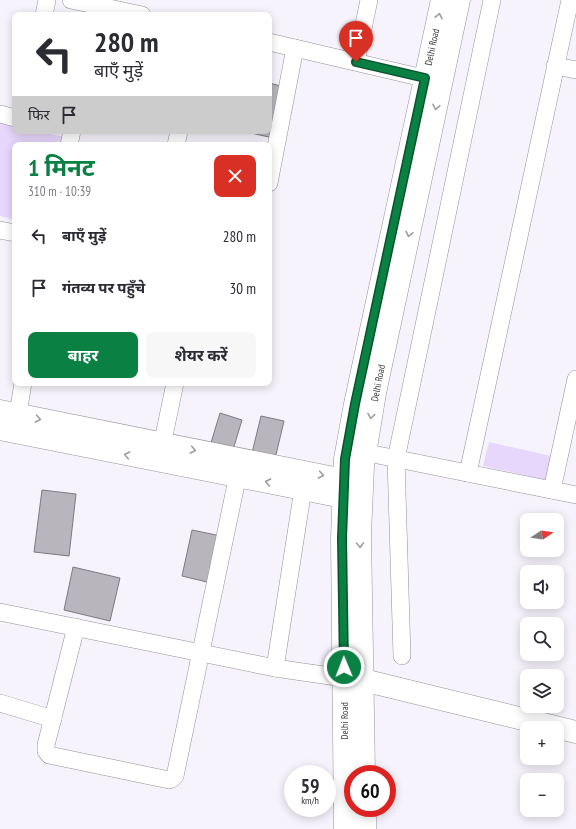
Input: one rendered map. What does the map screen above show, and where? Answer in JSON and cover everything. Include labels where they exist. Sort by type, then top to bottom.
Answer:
[{"type":"main road","name":"Delhi Road","points":[[345,829],[360,534],[353,491],[356,451],[377,385],[433,80],[442,0]]},
{"type":"main road","name":"Delhi Road","points":[[433,80],[459,0]]},
{"type":"main road","points":[[8,422],[353,491]]},
{"type":"main road","points":[[239,468],[303,489],[353,491]]},
{"type":"main road","name":"Delhi Road","points":[[353,679],[363,765]]},
{"type":"main road","points":[[353,679],[576,732]]},
{"type":"main road","points":[[365,817],[366,829]]},
{"type":"street","points":[[45,12],[47,0]]},
{"type":"street","points":[[71,0],[128,12]]},
{"type":"street","points":[[356,62],[370,0]]},
{"type":"street","points":[[402,656],[396,459],[492,0]]},
{"type":"street","points":[[468,473],[570,0]]},
{"type":"street","points":[[272,43],[433,80]]},
{"type":"street","points":[[272,167],[295,48]]},
{"type":"street","points":[[555,66],[576,70]]},
{"type":"street","points":[[0,114],[12,117]]},
{"type":"street","points":[[0,230],[12,232]]},
{"type":"street","points":[[552,490],[576,379]]},
{"type":"street","points":[[8,422],[22,386]]},
{"type":"street","points":[[160,452],[174,386]]},
{"type":"street","points":[[356,451],[576,495]]},
{"type":"street","points":[[76,627],[46,745],[46,752],[49,755],[169,780],[172,779],[175,776],[239,468]]},
{"type":"street","points":[[275,668],[303,489]]},
{"type":"street","points":[[0,612],[275,668],[353,679]]},
{"type":"street","points":[[0,703],[53,719]]},
{"type":"shaded area","points":[[0,122],[12,125],[12,134],[50,134],[64,137],[63,142],[12,142],[12,219],[0,216]]},
{"type":"shaded area","points":[[489,442],[551,456],[546,480],[483,466]]},
{"type":"building","points":[[272,84],[285,87],[273,138],[256,134],[272,134]]},
{"type":"building","points":[[220,413],[242,420],[232,453],[210,446]]},
{"type":"building","points":[[261,416],[284,421],[274,463],[251,457]]},
{"type":"building","points":[[42,490],[76,494],[69,556],[34,552]]},
{"type":"building","points":[[192,530],[221,536],[211,583],[182,576]]},
{"type":"building","points":[[73,567],[120,578],[110,621],[64,610]]},
{"type":"route","points":[[344,667],[342,538],[345,459],[355,404],[425,78],[356,62]]}]
